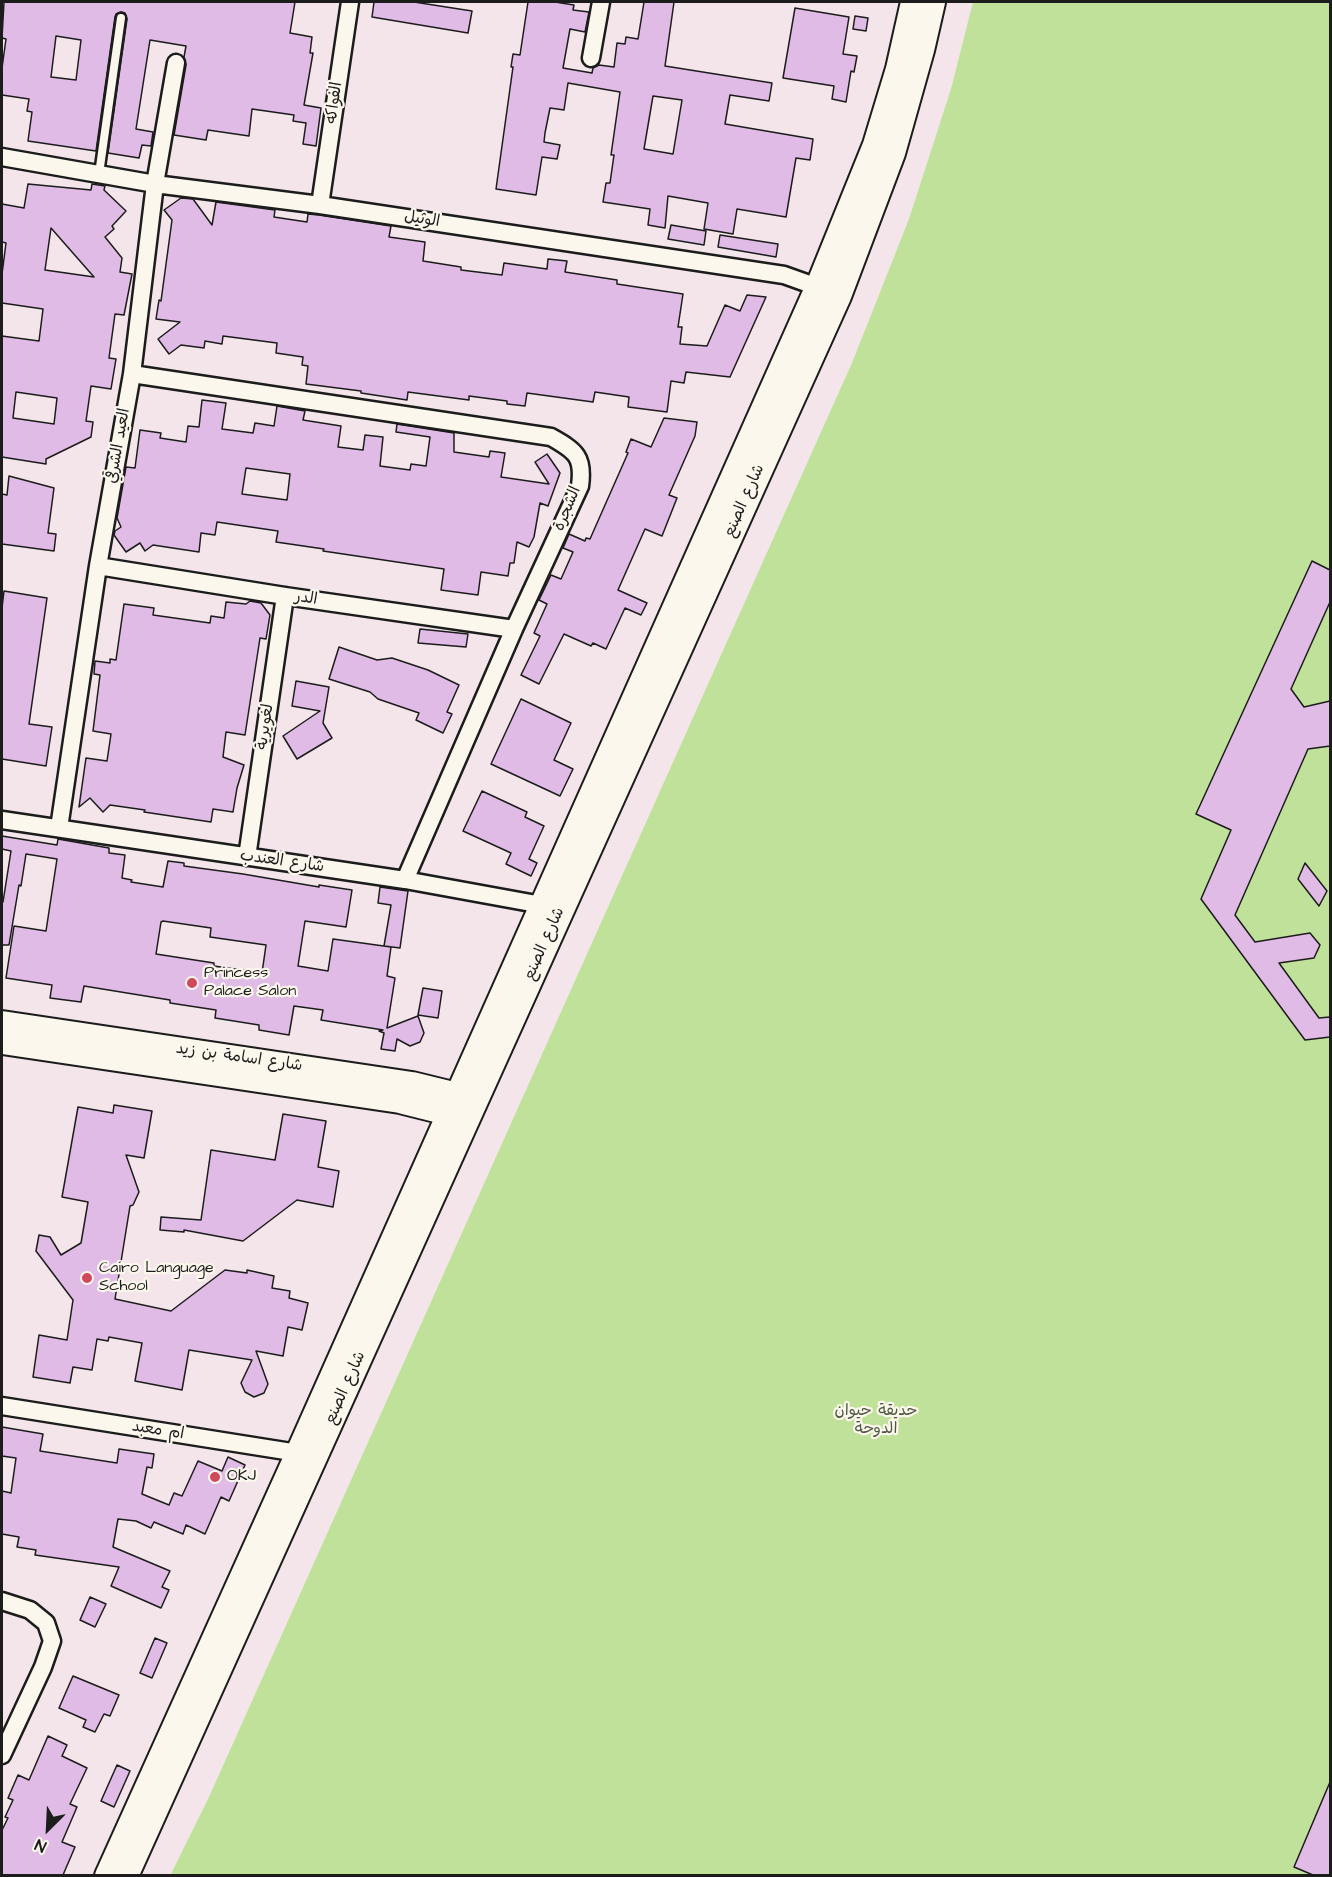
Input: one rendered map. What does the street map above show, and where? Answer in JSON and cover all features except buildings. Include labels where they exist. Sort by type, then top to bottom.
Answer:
[{"type":"street","name":"الفواكه","points":[[320,205],[350,2]]},
{"type":"street","points":[[591,58],[601,2]]},
{"type":"street","name":"شارع الصنع","points":[[828,291],[898,69],[913,2]]},
{"type":"street","name":"شارع الصنع","points":[[126,1875],[306,1457],[461,1108],[828,291],[893,153],[933,2]]},
{"type":"street","name":"العيد الشرقي","points":[[59,828],[98,566],[132,374],[155,184],[176,63]]},
{"type":"street","name":"الوثيل","points":[[2,157],[155,184],[320,205],[784,276],[828,291]]},
{"type":"street","name":"الشجرة","points":[[132,374],[551,436],[568,446],[579,458],[582,472],[580,486],[514,629],[405,880]]},
{"type":"street","name":"الدر","points":[[98,566],[514,629]]},
{"type":"street","name":"لغويرية","points":[[247,857],[285,596]]},
{"type":"street","name":"شارع العندب","points":[[2,820],[405,880],[550,910]]},
{"type":"street","name":"شارع اسامة بن زيد","points":[[2,1023],[412,1084],[461,1108]]},
{"type":"street","name":"شارع اسامة بن زيد","points":[[2,1042],[461,1108]]},
{"type":"street","name":"ام معبد","points":[[2,1406],[306,1457]]},
{"type":"street","name":"شارع الصنع","points":[[107,1875],[306,1457]]},
{"type":"street","points":[[2,1601],[30,1610],[46,1623],[52,1641],[43,1667],[2,1755]]},
{"type":"lane","points":[[99,174],[121,18]]},
{"type":"green space","name":"حديقة حيوان الدوحة","points":[[973,2],[1330,2],[1330,1875],[170,1876],[209,1797],[852,363],[909,219],[951,89]]},
{"type":"place","name":"Princess Palace Salon","points":[[192,983]]},
{"type":"place","name":"Cairo Language School","points":[[87,1278]]},
{"type":"place","name":"OKJ","points":[[215,1477]]}]
